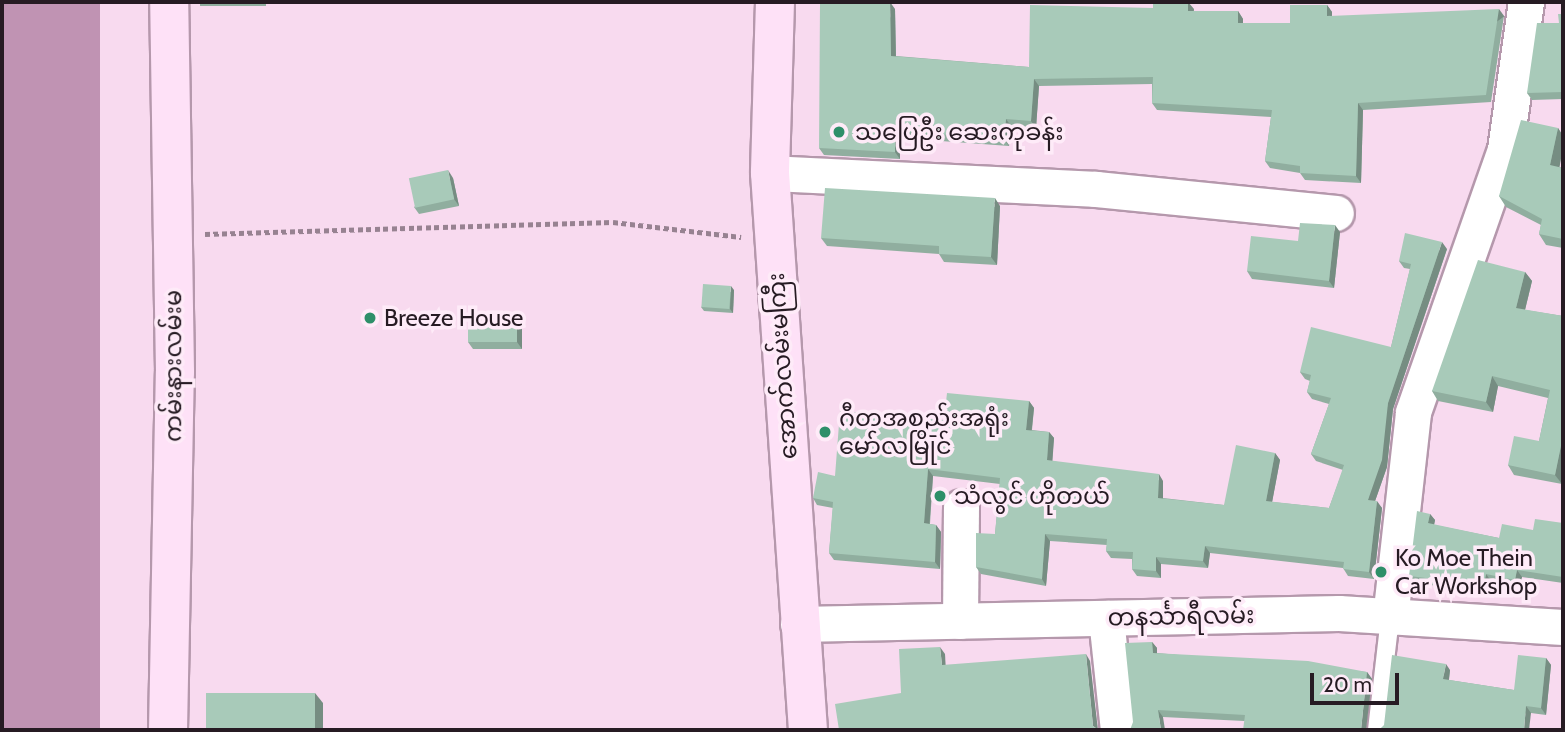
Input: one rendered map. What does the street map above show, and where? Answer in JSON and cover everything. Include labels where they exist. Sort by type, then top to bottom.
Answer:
[{"type":"main road","name":"ကမ်းနားလမ်းမ","points":[[169,2],[173,235],[169,730]]},
{"type":"main road","name":"အောက်လမ်းမကြီး","points":[[775,2],[770,173],[798,624],[808,730]]},
{"type":"street","points":[[1390,618],[1413,412],[1505,149],[1526,2]]},
{"type":"street","points":[[770,173],[1096,189],[1336,213]]},
{"type":"street","points":[[960,621],[961,507]]},
{"type":"street","points":[[1106,618],[1118,730]]},
{"type":"street","name":"တနင်္သာရီလမ်း","points":[[798,624],[1106,618],[1390,618],[1563,627]]},
{"type":"lane","points":[[1377,730],[1390,618]]},
{"type":"path","points":[[173,235],[613,222],[774,241]]},
{"type":"shaded area","points":[[2,2],[100,2],[100,730],[2,730]]},
{"type":"building","points":[[820,2],[890,2],[891,56],[1029,67],[1030,5],[1153,8],[1153,2],[1188,2],[1188,11],[1238,11],[1238,23],[1290,23],[1290,5],[1327,5],[1327,16],[1499,9],[1486,95],[1358,103],[1356,176],[1300,173],[1300,166],[1265,161],[1272,110],[1152,103],[1153,77],[1034,79],[1031,121],[1006,119],[1004,139],[895,131],[895,152],[819,148]]},
{"type":"building","points":[[1558,14],[1563,14],[1563,92],[1527,93],[1537,23],[1559,23]]},
{"type":"building","points":[[1521,120],[1558,128],[1550,165],[1563,168],[1563,239],[1539,234],[1542,219],[1499,196]]},
{"type":"building","points":[[448,170],[454,199],[415,208],[409,178]]},
{"type":"building","points":[[825,188],[995,198],[991,257],[939,254],[939,246],[821,238]]},
{"type":"building","points":[[1300,223],[1335,225],[1329,281],[1247,271],[1251,236],[1298,241]]},
{"type":"building","points":[[1405,233],[1442,242],[1388,403],[1382,460],[1368,500],[1377,501],[1369,572],[1343,569],[1344,562],[1205,546],[1203,561],[1156,557],[1156,571],[1132,569],[1133,552],[1106,551],[1107,539],[1045,534],[1042,579],[976,567],[976,533],[995,534],[1000,478],[928,469],[924,523],[936,525],[935,562],[829,553],[833,502],[813,498],[818,472],[835,476],[840,411],[944,420],[947,393],[1029,401],[1026,430],[1049,432],[1047,460],[1159,474],[1158,498],[1224,505],[1236,445],[1275,453],[1266,501],[1329,508],[1344,465],[1311,454],[1331,398],[1307,392],[1311,375],[1300,372],[1311,327],[1391,347],[1411,264],[1399,261]]},
{"type":"building","points":[[1478,260],[1525,272],[1516,308],[1563,316],[1563,436],[1555,475],[1508,465],[1514,436],[1539,441],[1550,390],[1492,376],[1486,402],[1432,391]]},
{"type":"building","points":[[703,284],[731,286],[729,309],[701,307]]},
{"type":"building","points":[[468,314],[517,314],[517,342],[468,342]]},
{"type":"building","points":[[1417,511],[1430,514],[1428,523],[1499,538],[1502,524],[1533,530],[1535,519],[1563,523],[1563,577],[1517,570],[1515,580],[1486,574],[1484,585],[1409,576]]},
{"type":"building","points":[[1152,642],[1153,653],[1308,661],[1367,672],[1361,730],[1243,730],[1245,715],[1158,710],[1161,730],[1130,730],[1133,722],[1125,643]]},
{"type":"building","points":[[940,647],[942,665],[1086,654],[1093,726],[1099,730],[839,730],[835,704],[901,693],[899,649]]},
{"type":"building","points":[[1392,655],[1446,664],[1443,679],[1514,690],[1518,655],[1546,658],[1541,708],[1526,706],[1524,730],[1379,730],[1384,725]]},
{"type":"building","points":[[206,693],[315,693],[315,730],[206,730]]},
{"type":"place","name":"သပြေဦး ဆေးကုခန်း","points":[[839,132]]},
{"type":"place","name":"Breeze House","points":[[370,318]]},
{"type":"place","name":"ဂီတအစည်းအရုံး မော်လမြိုင်","points":[[825,432]]},
{"type":"place","name":"သံလွင် ဟိုတယ်","points":[[940,496]]},
{"type":"place","name":"Ko Moe Thein Car Workshop","points":[[1381,572]]}]
